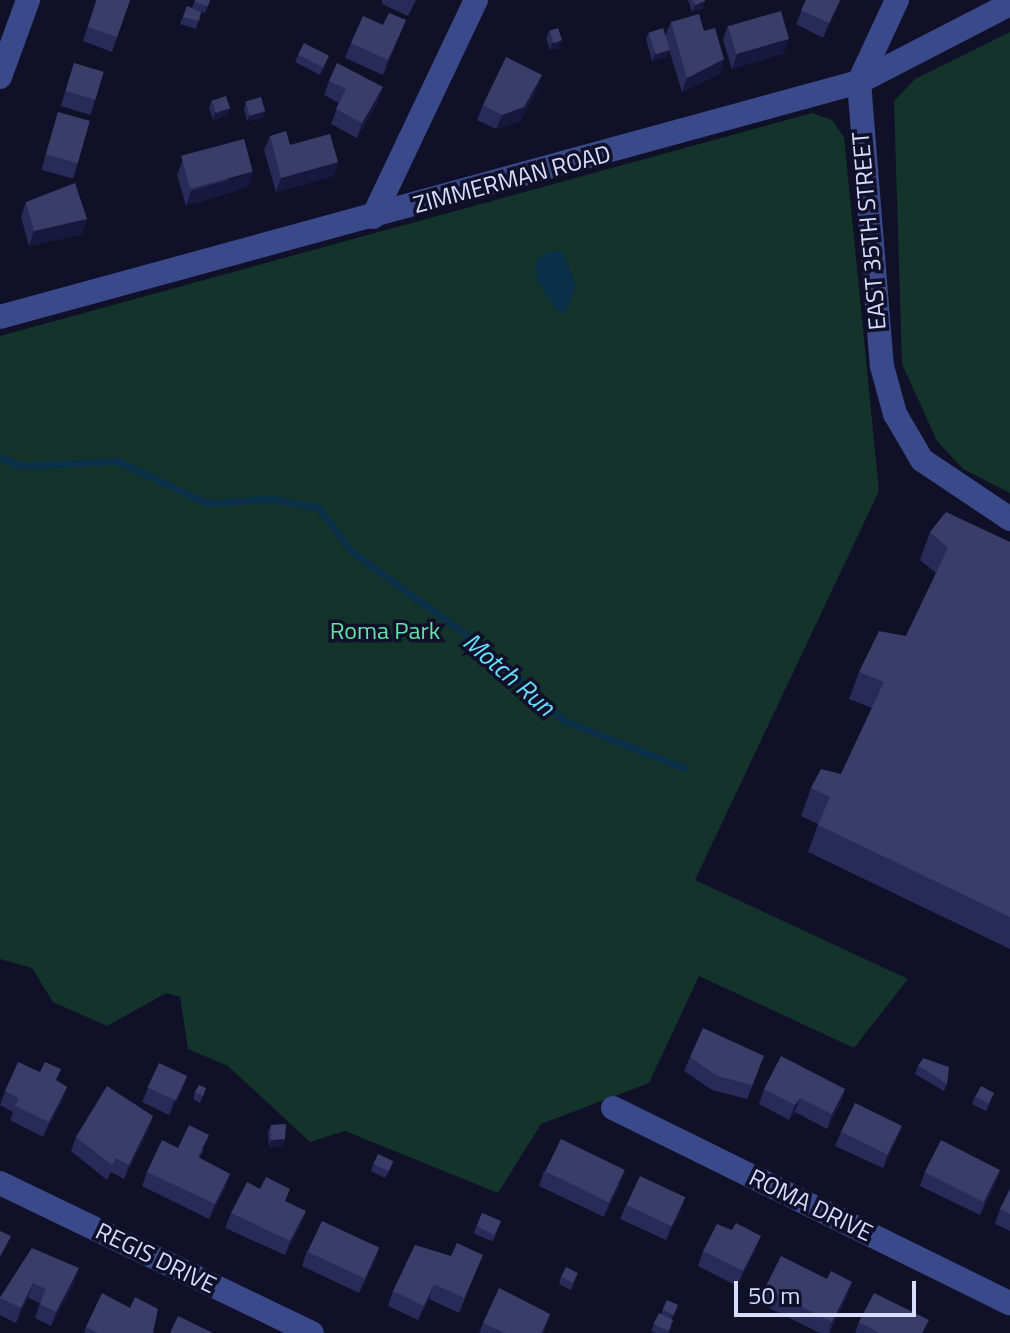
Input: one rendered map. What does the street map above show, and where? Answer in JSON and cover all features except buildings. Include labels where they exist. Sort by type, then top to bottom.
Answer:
[{"type":"street","points":[[0,77],[28,0]]},
{"type":"street","points":[[373,217],[476,0]]},
{"type":"street","name":"EAST 35TH STREET","points":[[897,0],[859,82],[882,366],[895,414],[922,460],[1010,519]]},
{"type":"street","name":"ZIMMERMAN ROAD","points":[[0,317],[859,82],[1010,4]]},
{"type":"street","name":"ROMA DRIVE","points":[[613,1108],[1010,1303]]},
{"type":"street","name":"REGIS DRIVE","points":[[0,1183],[312,1333]]},
{"type":"green space","points":[[1010,32],[1010,493],[963,469],[937,441],[902,364],[894,101],[915,79]]},
{"type":"green space","name":"Roma Park","points":[[812,113],[832,120],[844,137],[879,491],[695,880],[908,979],[854,1048],[699,976],[649,1083],[541,1124],[498,1193],[345,1131],[310,1142],[228,1066],[188,1049],[180,997],[166,993],[107,1026],[53,1002],[32,968],[0,959],[0,336]]},
{"type":"water","points":[[550,251],[562,251],[576,285],[566,313],[558,312],[537,280],[536,260]]},
{"type":"waterway","name":"Motch Run","points":[[0,457],[20,466],[117,461],[207,503],[271,499],[318,507],[351,551],[493,654],[563,720],[684,768]]}]
